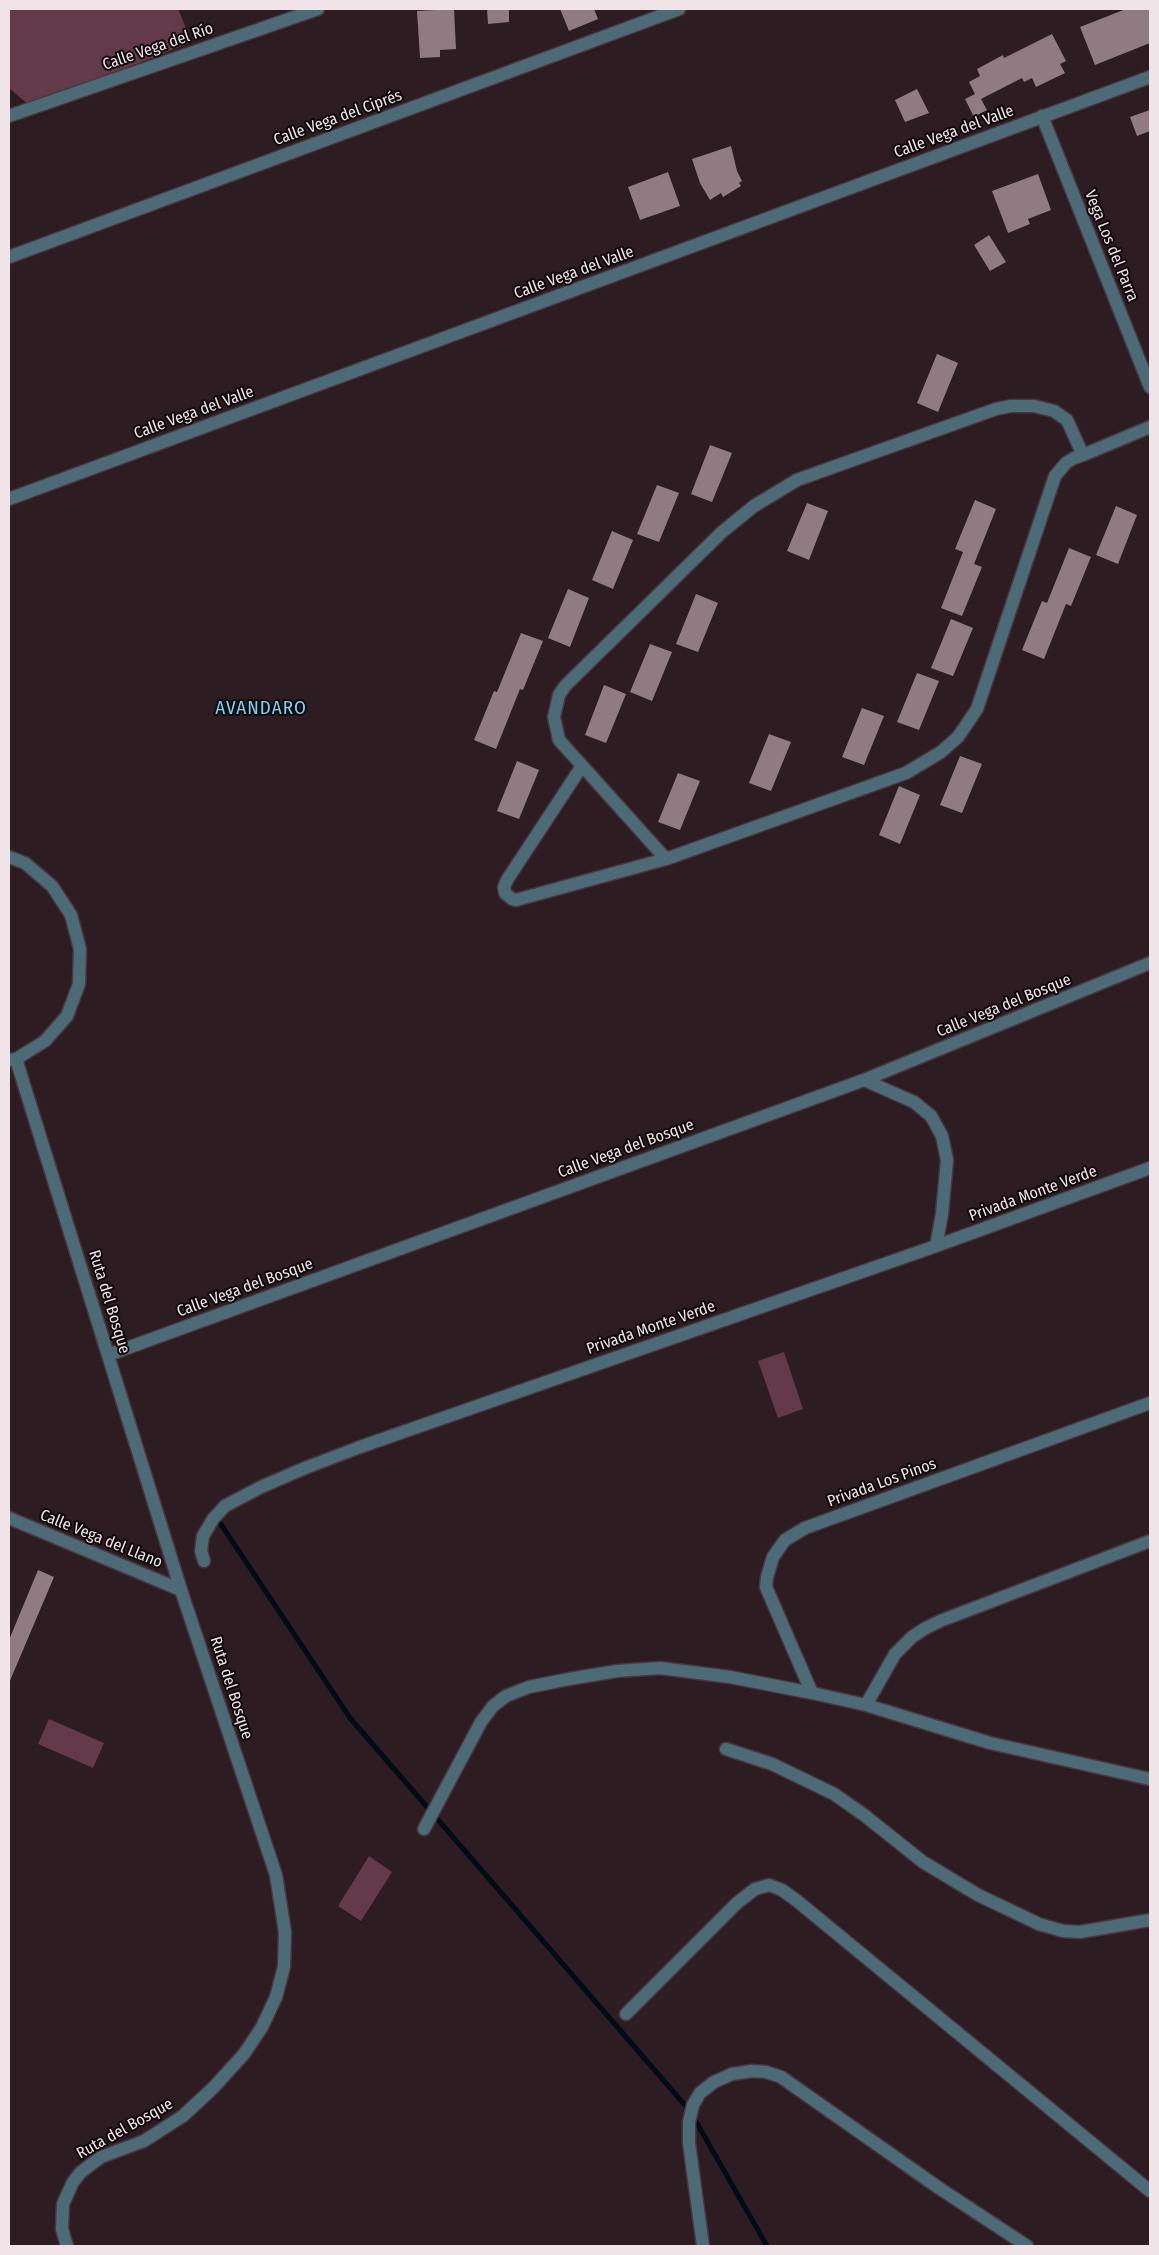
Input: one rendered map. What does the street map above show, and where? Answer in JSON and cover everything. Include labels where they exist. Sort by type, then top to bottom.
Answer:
[{"type":"street","name":"Calle Vega del Ciprés","points":[[9,257],[679,9]]},
{"type":"street","name":"Calle Vega del Río","points":[[9,116],[313,10]]},
{"type":"street","name":"Calle Vega del Valle","points":[[9,499],[1150,77]]},
{"type":"street","name":"Vega Los del Parra","points":[[1042,116],[1150,386]]},
{"type":"street","points":[[666,858],[559,740],[555,729],[555,706],[565,686],[722,532],[754,506],[797,480],[996,409],[1011,406],[1034,406],[1054,411],[1067,420],[1083,455]]},
{"type":"street","points":[[582,766],[507,880],[504,887],[506,893],[512,899],[516,900],[666,858],[906,774],[941,752],[958,737],[977,710],[1054,476],[1066,463],[1150,426]]},
{"type":"street","points":[[9,857],[25,863],[52,886],[71,915],[80,949],[79,984],[66,1016],[45,1041],[12,1059]]},
{"type":"street","name":"Calle Vega del Bosque","points":[[108,1355],[864,1080],[1150,964]]},
{"type":"street","name":"Ruta del Bosque","points":[[12,1059],[108,1355],[181,1590],[276,1875],[285,1932],[284,1967],[276,1997],[262,2027],[244,2054],[213,2088],[183,2116],[144,2141],[90,2164],[73,2182],[63,2204],[61,2217],[67,2246]]},
{"type":"street","points":[[864,1080],[914,1102],[931,1116],[942,1136],[947,1160],[942,1214],[936,1246]]},
{"type":"street","name":"Privada Monte Verde","points":[[204,1561],[201,1551],[203,1536],[213,1519],[226,1506],[261,1487],[360,1447],[936,1246],[1150,1168]]},
{"type":"street","name":"Privada Los Pinos","points":[[812,1693],[766,1587],[773,1557],[785,1540],[805,1528],[1150,1403]]},
{"type":"street","name":"Calle Vega del Llano","points":[[9,1518],[181,1590]]},
{"type":"street","points":[[866,1705],[895,1654],[924,1628],[1150,1541]]},
{"type":"street","points":[[424,1829],[481,1722],[493,1706],[506,1696],[529,1687],[617,1671],[660,1668],[712,1674],[866,1705],[990,1743],[1150,1779]]},
{"type":"street","points":[[726,1748],[772,1764],[834,1794],[864,1815],[922,1862],[978,1895],[1039,1924],[1063,1931],[1080,1932],[1150,1920]]},
{"type":"street","points":[[626,2014],[737,1903],[755,1889],[769,1885],[782,1890],[796,1900],[1150,2191]]},
{"type":"street","points":[[703,2246],[689,2142],[689,2122],[693,2105],[700,2093],[714,2082],[732,2074],[752,2071],[766,2072],[781,2077],[939,2188],[1027,2246]]},
{"type":"shaded area","points":[[9,9],[178,9],[192,42],[30,106],[9,88]]},
{"type":"shaded area","points":[[784,1352],[803,1409],[778,1418],[758,1361]]},
{"type":"shaded area","points":[[49,1719],[104,1743],[93,1768],[38,1744]]},
{"type":"shaded area","points":[[369,1856],[392,1872],[361,1921],[338,1906]]},
{"type":"building","points":[[454,9],[456,49],[440,50],[440,57],[420,58],[417,11]]},
{"type":"building","points":[[487,9],[509,9],[509,22],[488,24]]},
{"type":"building","points":[[560,9],[594,9],[598,19],[569,31]]},
{"type":"building","points":[[1126,9],[1150,9],[1150,43],[1095,65],[1080,27]]},
{"type":"building","points":[[1052,34],[1066,61],[1060,64],[1065,73],[1036,87],[1032,78],[1024,82],[1022,78],[981,99],[987,110],[974,117],[965,99],[975,94],[969,82],[980,76],[977,69],[1003,55],[1004,58]]},
{"type":"building","points":[[917,89],[929,113],[905,122],[895,100]]},
{"type":"building","points":[[1150,110],[1150,131],[1137,136],[1130,117]]},
{"type":"building","points":[[731,146],[737,171],[742,181],[739,183],[741,186],[723,197],[721,193],[710,200],[700,183],[692,159]]},
{"type":"building","points":[[668,172],[680,206],[640,220],[628,187]]},
{"type":"building","points":[[1038,174],[1051,210],[1028,219],[1030,224],[1008,233],[992,191]]},
{"type":"building","points":[[989,235],[1006,262],[990,271],[974,245]]},
{"type":"building","points":[[937,354],[958,363],[938,412],[917,403]]},
{"type":"building","points":[[710,445],[732,453],[712,502],[691,494]]},
{"type":"building","points":[[657,485],[679,493],[659,542],[637,534]]},
{"type":"building","points":[[975,500],[996,509],[974,564],[982,567],[962,616],[941,608],[963,552],[955,549]]},
{"type":"building","points":[[807,503],[828,511],[809,560],[787,551]]},
{"type":"building","points":[[1116,506],[1137,515],[1118,564],[1096,555]]},
{"type":"building","points":[[612,531],[633,540],[613,589],[592,580]]},
{"type":"building","points":[[1069,548],[1091,557],[1071,606],[1066,604],[1044,659],[1022,650],[1042,601],[1047,603]]},
{"type":"building","points":[[568,589],[589,598],[570,647],[548,638]]},
{"type":"building","points":[[696,594],[718,603],[698,652],[676,644]]},
{"type":"building","points":[[951,619],[973,628],[953,676],[931,668]]},
{"type":"building","points":[[521,633],[543,641],[523,690],[520,689],[496,749],[474,740],[494,691],[497,692]]},
{"type":"building","points":[[650,644],[672,652],[652,701],[630,692]]},
{"type":"building","points":[[917,673],[939,681],[919,730],[897,722]]},
{"type":"building","points":[[604,685],[626,694],[606,743],[585,735]]},
{"type":"building","points":[[862,708],[884,716],[864,765],[842,757]]},
{"type":"building","points":[[769,734],[791,742],[771,791],[749,783]]},
{"type":"building","points":[[960,756],[982,764],[962,813],[940,805]]},
{"type":"building","points":[[517,761],[539,770],[519,819],[497,811]]},
{"type":"building","points":[[678,773],[700,781],[680,830],[658,822]]},
{"type":"building","points":[[899,786],[920,795],[900,844],[879,835]]},
{"type":"building","points":[[38,1570],[54,1577],[9,1683],[9,1640]]},
{"type":"waterway","points":[[220,1523],[350,1718],[690,2111],[767,2246]]},
{"type":"district","name":"AVANDARO","points":[[261,709]]}]
